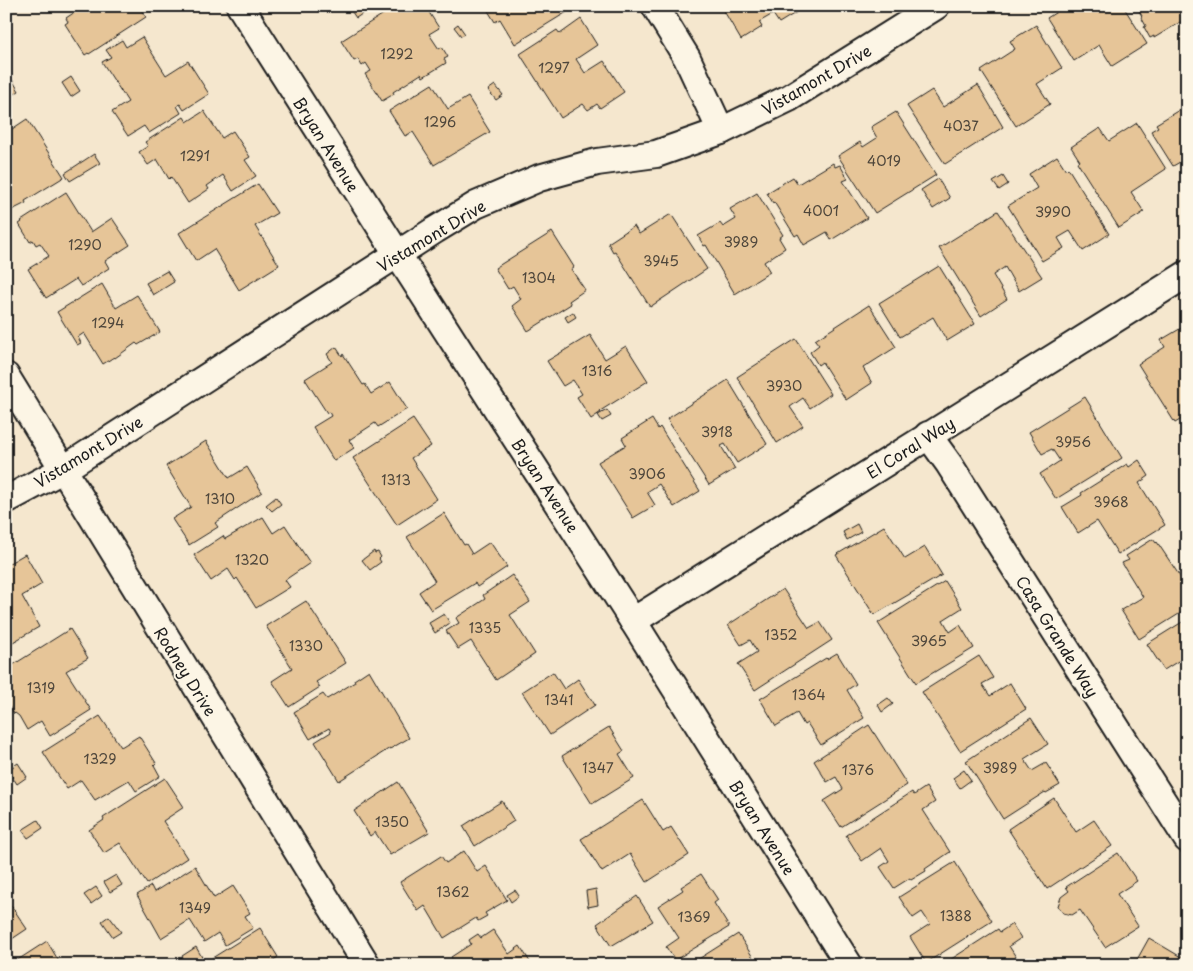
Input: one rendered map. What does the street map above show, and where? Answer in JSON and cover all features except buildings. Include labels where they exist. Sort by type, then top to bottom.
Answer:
[{"type":"street","name":"Bryan Avenue","points":[[240,6],[633,620],[849,965]]},
{"type":"street","points":[[655,6],[688,58],[721,131]]},
{"type":"street","name":"Vistamont Drive","points":[[6,500],[64,470],[476,205],[539,178],[597,162],[656,154],[721,131],[789,98],[936,6]]},
{"type":"street","name":"El Coral Way","points":[[633,620],[1187,274]]},
{"type":"street","name":"Rodney Drive","points":[[6,376],[367,965]]},
{"type":"street","name":"Casa Grande Way","points":[[928,435],[954,472],[1187,838]]}]
